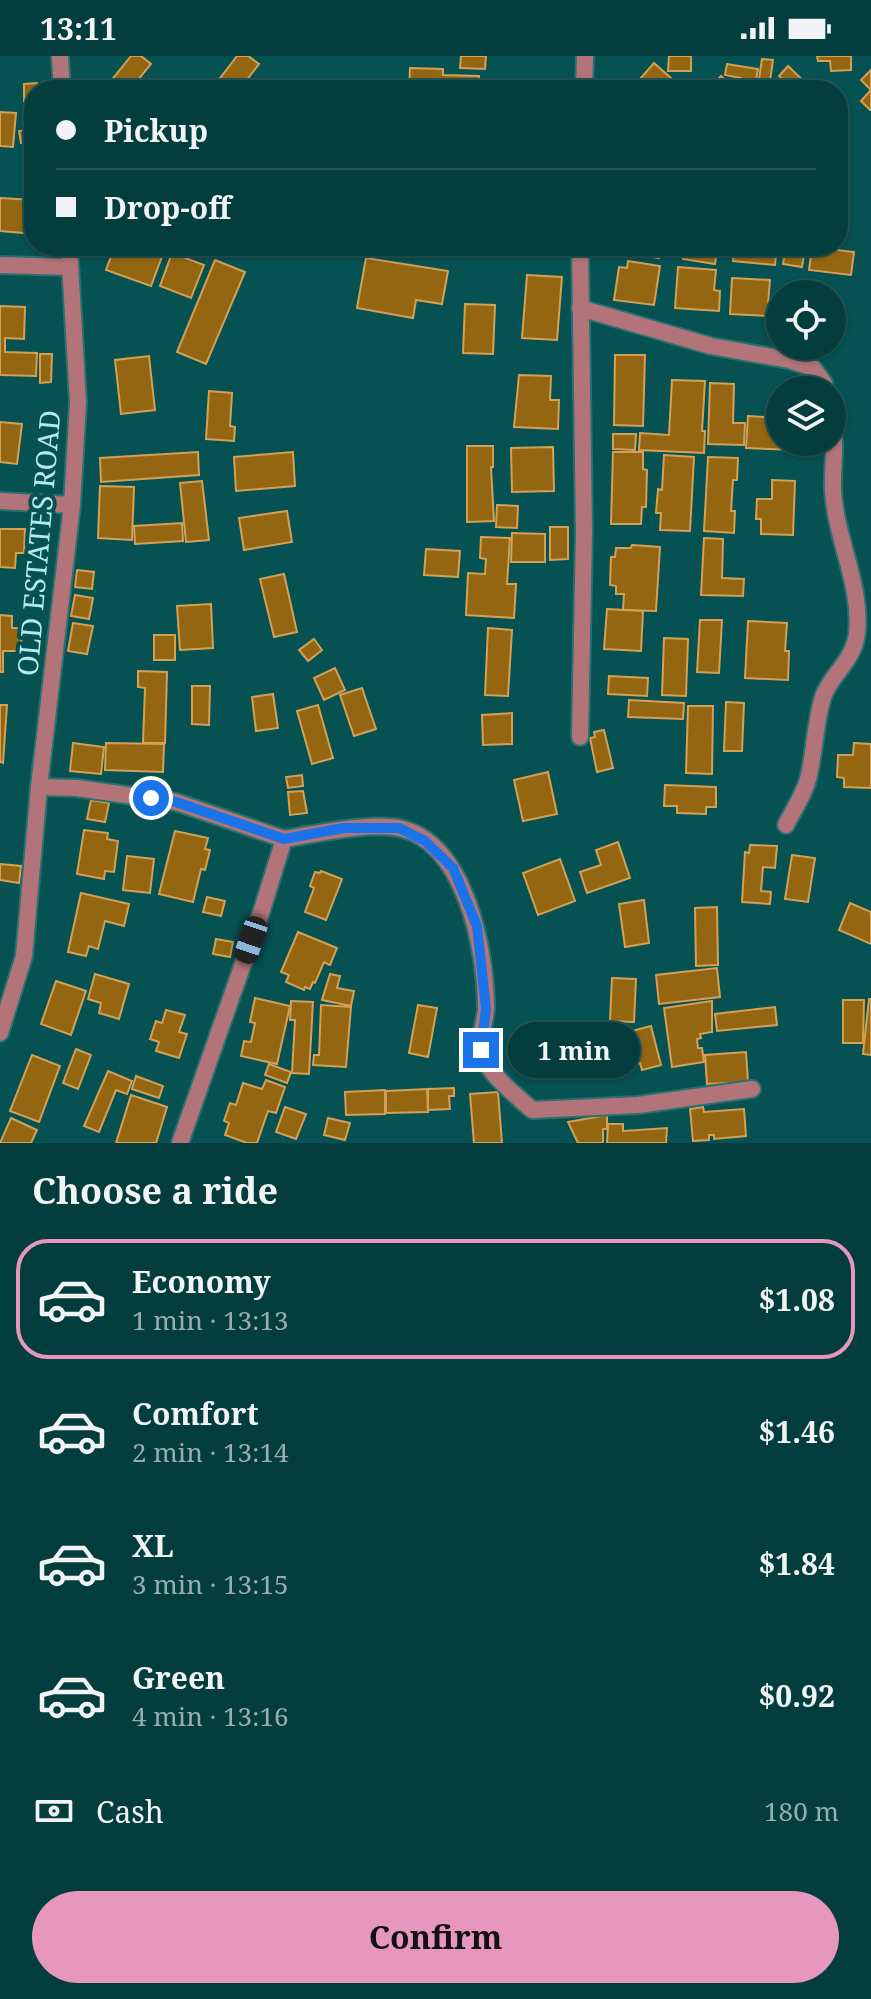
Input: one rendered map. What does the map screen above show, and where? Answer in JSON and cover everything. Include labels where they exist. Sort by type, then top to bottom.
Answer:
[{"type":"street","points":[[60,56],[61,80]]},
{"type":"street","points":[[584,80],[585,56]]},
{"type":"street","name":"OLD ESTATES ROAD","points":[[0,1033],[24,956],[39,787],[72,505],[78,402],[69,256]]},
{"type":"street","points":[[580,256],[584,532],[580,737]]},
{"type":"street","points":[[0,265],[70,267]]},
{"type":"street","points":[[580,308],[711,346],[789,360],[813,368],[819,376]]},
{"type":"street","points":[[786,825],[809,779],[815,728],[824,694],[847,663],[857,635],[856,599],[839,532],[833,489],[835,456]]},
{"type":"street","points":[[0,501],[72,505]]},
{"type":"street","points":[[39,787],[77,788],[176,802],[284,839],[344,828],[399,828],[425,841],[453,868],[477,926],[486,1009],[481,1050],[492,1072],[532,1110],[638,1105],[752,1089]]},
{"type":"street","points":[[180,1143],[284,839]]},
{"type":"building","points":[[131,56],[141,56],[151,64],[138,80],[112,80]]},
{"type":"building","points":[[237,56],[248,56],[259,64],[247,80],[219,80]]},
{"type":"building","points":[[461,56],[486,56],[485,69],[460,68]]},
{"type":"building","points":[[669,56],[691,56],[691,71],[668,71]]},
{"type":"building","points":[[817,56],[851,56],[851,70],[831,71],[830,61],[818,61]]},
{"type":"building","points":[[762,59],[773,60],[770,80],[759,79]]},
{"type":"building","points":[[654,63],[673,80],[641,80]]},
{"type":"building","points":[[727,64],[758,69],[756,80],[740,80],[725,75]]},
{"type":"building","points":[[788,66],[803,80],[784,80],[779,76]]},
{"type":"building","points":[[410,68],[443,69],[443,75],[479,76],[479,80],[409,80]]},
{"type":"building","points":[[871,70],[871,90],[861,80]]},
{"type":"building","points":[[871,90],[871,110],[870,110],[861,101]]},
{"type":"building","points":[[0,112],[16,113],[13,147],[0,146]]},
{"type":"building","points":[[24,130],[24,143],[21,143],[19,131]]},
{"type":"building","points":[[0,198],[24,199],[24,233],[0,231]]},
{"type":"building","points":[[848,251],[854,252],[851,275],[809,270],[811,256],[848,256]]},
{"type":"building","points":[[111,256],[162,256],[151,286],[106,270]]},
{"type":"building","points":[[171,256],[204,265],[191,298],[160,286]]},
{"type":"building","points":[[683,256],[716,256],[715,264],[683,259]]},
{"type":"building","points":[[734,256],[776,256],[775,265],[733,261]]},
{"type":"building","points":[[784,256],[804,256],[802,267],[783,264]]},
{"type":"building","points":[[366,258],[448,271],[442,304],[416,300],[413,318],[357,308]]},
{"type":"building","points":[[215,260],[245,272],[206,364],[177,352]]},
{"type":"building","points":[[628,261],[660,266],[654,305],[614,300],[619,267],[627,268]]},
{"type":"building","points":[[678,267],[716,270],[714,290],[720,291],[719,311],[675,308]]},
{"type":"building","points":[[527,275],[562,277],[557,340],[522,338]]},
{"type":"building","points":[[732,278],[770,280],[766,280],[766,316],[730,314]]},
{"type":"building","points":[[465,304],[495,305],[493,354],[463,353]]},
{"type":"building","points":[[0,306],[25,307],[24,339],[5,338],[5,352],[37,353],[36,376],[0,375]]},
{"type":"building","points":[[40,354],[52,354],[51,382],[40,383]]},
{"type":"building","points":[[615,355],[645,355],[643,426],[614,425]]},
{"type":"building","points":[[149,356],[155,410],[121,414],[115,360]]},
{"type":"building","points":[[519,375],[551,376],[550,400],[559,400],[558,429],[514,427]]},
{"type":"building","points":[[672,380],[705,381],[704,453],[639,450],[640,433],[669,435]]},
{"type":"building","points":[[710,383],[734,384],[733,423],[745,423],[744,445],[708,444]]},
{"type":"building","points":[[209,391],[232,393],[230,426],[235,427],[234,441],[206,439]]},
{"type":"building","points":[[748,416],[766,417],[766,449],[746,448]]},
{"type":"building","points":[[0,422],[22,424],[17,464],[0,462]]},
{"type":"building","points":[[613,434],[636,434],[635,450],[613,449]]},
{"type":"building","points":[[467,446],[493,446],[494,521],[467,522]]},
{"type":"building","points":[[553,447],[554,491],[512,492],[511,448]]},
{"type":"building","points":[[198,452],[199,475],[101,482],[100,458]]},
{"type":"building","points":[[293,452],[295,486],[236,491],[234,457]]},
{"type":"building","points":[[613,452],[643,452],[643,469],[647,470],[646,507],[642,507],[641,524],[611,524]]},
{"type":"building","points":[[664,455],[694,457],[690,531],[660,530],[661,513],[656,513],[658,489],[662,490]]},
{"type":"building","points":[[708,457],[738,458],[731,511],[735,511],[734,533],[704,531]]},
{"type":"building","points":[[772,480],[795,481],[793,535],[761,534],[761,519],[756,519],[757,499],[772,499]]},
{"type":"building","points":[[202,481],[209,540],[186,542],[180,483]]},
{"type":"building","points":[[100,486],[134,487],[132,540],[98,538]]},
{"type":"building","points":[[497,505],[518,506],[517,528],[496,527]]},
{"type":"building","points":[[287,511],[292,542],[244,550],[239,518]]},
{"type":"building","points":[[182,523],[183,541],[135,544],[134,526]]},
{"type":"building","points":[[550,527],[568,527],[568,559],[550,560]]},
{"type":"building","points":[[0,529],[25,529],[24,553],[16,553],[15,568],[0,567]]},
{"type":"building","points":[[512,533],[545,534],[545,562],[511,562]]},
{"type":"building","points":[[481,537],[510,538],[507,584],[516,584],[514,618],[466,615],[468,573],[485,574],[486,559],[480,558]]},
{"type":"building","points":[[704,538],[723,539],[722,578],[744,579],[743,596],[701,595]]},
{"type":"building","points":[[632,545],[660,547],[656,611],[623,610],[624,594],[616,594],[616,586],[610,585],[611,557],[615,557],[616,548],[631,548]]},
{"type":"building","points":[[426,549],[460,551],[458,577],[424,575]]},
{"type":"building","points":[[77,570],[94,572],[92,589],[75,587]]},
{"type":"building","points":[[284,574],[297,632],[274,637],[260,579]]},
{"type":"building","points":[[75,595],[93,598],[89,619],[71,616]]},
{"type":"building","points":[[211,604],[213,648],[180,650],[177,606]]},
{"type":"building","points":[[607,609],[643,611],[641,651],[604,649]]},
{"type":"building","points":[[0,615],[12,616],[12,628],[22,628],[21,651],[3,651],[3,672],[0,672]]},
{"type":"building","points":[[700,620],[722,620],[719,673],[697,672]]},
{"type":"building","points":[[748,621],[787,623],[785,651],[789,651],[788,680],[745,678]]},
{"type":"building","points":[[73,623],[93,626],[87,654],[68,651]]},
{"type":"building","points":[[488,628],[512,630],[508,696],[485,695]]},
{"type":"building","points":[[154,635],[175,635],[175,660],[154,660]]},
{"type":"building","points":[[664,638],[688,639],[686,696],[662,695]]},
{"type":"building","points":[[314,639],[322,650],[308,661],[299,650]]},
{"type":"building","points":[[335,668],[345,690],[324,700],[314,678]]},
{"type":"building","points":[[138,671],[167,672],[165,743],[143,743],[145,688],[138,687]]},
{"type":"building","points":[[609,676],[648,678],[647,696],[608,694]]},
{"type":"building","points":[[192,686],[210,686],[209,725],[192,724]]},
{"type":"building","points":[[362,688],[376,729],[354,736],[340,695]]},
{"type":"building","points":[[273,694],[278,728],[256,731],[252,697]]},
{"type":"building","points":[[629,700],[684,703],[683,719],[628,717]]},
{"type":"building","points":[[726,702],[744,703],[742,751],[724,751]]},
{"type":"building","points":[[0,705],[7,705],[3,763],[0,762]]},
{"type":"building","points":[[318,705],[333,758],[312,764],[297,711]]},
{"type":"building","points":[[688,706],[713,706],[712,774],[686,773]]},
{"type":"building","points":[[512,713],[512,744],[483,745],[482,715]]},
{"type":"building","points":[[604,730],[613,768],[597,772],[590,738],[595,737],[594,732]]},
{"type":"building","points":[[73,743],[104,747],[101,774],[70,771]]},
{"type":"building","points":[[106,743],[164,744],[163,772],[105,770]]},
{"type":"building","points":[[854,743],[871,744],[871,788],[844,787],[844,778],[837,777],[838,755],[853,755]]},
{"type":"building","points":[[548,772],[557,814],[523,821],[514,780]]},
{"type":"building","points":[[302,775],[303,786],[288,788],[286,777]]},
{"type":"building","points":[[665,785],[716,787],[716,807],[706,807],[706,814],[677,813],[677,806],[664,806]]},
{"type":"building","points":[[303,791],[307,813],[290,815],[288,792]]},
{"type":"building","points":[[91,800],[109,803],[105,822],[87,819]]},
{"type":"building","points":[[84,830],[108,833],[107,839],[118,841],[114,872],[105,871],[104,879],[77,874]]},
{"type":"building","points":[[175,831],[208,838],[205,849],[210,850],[205,870],[201,869],[193,902],[159,894]]},
{"type":"building","points":[[618,842],[630,878],[587,893],[580,872],[601,865],[596,850]]},
{"type":"building","points":[[750,845],[777,846],[775,868],[763,867],[761,891],[771,892],[770,904],[742,902],[745,852],[749,853]]},
{"type":"building","points":[[792,855],[815,858],[808,902],[785,899]]},
{"type":"building","points":[[127,856],[154,859],[150,893],[123,890]]},
{"type":"building","points":[[560,859],[575,901],[538,915],[523,873]]},
{"type":"building","points":[[0,864],[21,866],[19,883],[0,880]]},
{"type":"building","points":[[321,871],[342,879],[326,920],[305,912],[314,888],[310,886],[315,872]]},
{"type":"building","points":[[81,893],[129,904],[124,926],[105,921],[98,949],[89,946],[86,956],[68,952]]},
{"type":"building","points":[[207,897],[225,901],[221,916],[203,912]]},
{"type":"building","points":[[644,900],[649,943],[625,947],[619,904]]},
{"type":"building","points":[[850,903],[871,912],[871,944],[839,930]]},
{"type":"building","points":[[717,907],[718,965],[696,966],[695,908]]},
{"type":"building","points":[[298,932],[337,948],[330,965],[324,962],[315,983],[304,990],[286,982],[289,975],[281,972]]},
{"type":"building","points":[[216,939],[233,942],[230,957],[213,954]]},
{"type":"building","points":[[717,968],[720,997],[659,1004],[656,975]]},
{"type":"building","points":[[95,974],[129,984],[119,1019],[99,1013],[101,1003],[88,999]]},
{"type":"building","points":[[330,974],[340,976],[337,988],[354,991],[351,1006],[322,1000]]},
{"type":"building","points":[[612,978],[636,979],[634,1022],[610,1021]]},
{"type":"building","points":[[56,981],[86,991],[71,1035],[41,1024]]},
{"type":"building","points":[[255,998],[290,1006],[277,1064],[241,1056],[244,1041],[251,1042],[255,1023],[250,1022]]},
{"type":"building","points":[[871,999],[871,1055],[863,1054]]},
{"type":"building","points":[[843,1000],[864,1000],[863,1043],[843,1043]]},
{"type":"building","points":[[291,1001],[313,1002],[309,1074],[292,1073],[295,1020],[290,1020]]},
{"type":"building","points":[[712,1001],[712,1032],[700,1034],[701,1038],[697,1039],[704,1062],[672,1067],[664,1008]]},
{"type":"building","points":[[321,1005],[351,1007],[346,1067],[313,1065],[314,1055],[319,1055]]},
{"type":"building","points":[[418,1005],[437,1008],[428,1057],[409,1053]]},
{"type":"building","points":[[775,1007],[777,1025],[717,1031],[715,1014]]},
{"type":"building","points":[[166,1010],[185,1015],[179,1032],[187,1034],[179,1058],[156,1051],[159,1042],[150,1039],[156,1021],[162,1023]]},
{"type":"building","points":[[651,1026],[661,1065],[642,1070],[640,1063],[632,1065],[628,1052],[633,1051],[628,1032]]},
{"type":"building","points":[[619,1037],[625,1061],[579,1072],[573,1048]]},
{"type":"building","points":[[76,1049],[91,1055],[78,1089],[63,1083]]},
{"type":"building","points":[[746,1052],[748,1082],[707,1084],[705,1055]]},
{"type":"building","points":[[32,1055],[60,1066],[39,1122],[10,1111]]},
{"type":"building","points":[[269,1064],[291,1072],[287,1083],[265,1075]]},
{"type":"building","points":[[108,1071],[132,1081],[127,1094],[116,1090],[99,1132],[84,1126]]},
{"type":"building","points":[[136,1076],[163,1086],[159,1098],[132,1089]]},
{"type":"building","points":[[266,1080],[285,1087],[276,1113],[268,1111],[257,1143],[247,1143],[225,1135],[229,1123],[224,1121],[230,1103],[236,1105],[243,1083],[262,1089]]},
{"type":"building","points":[[454,1088],[454,1096],[449,1096],[450,1109],[428,1110],[428,1089]]},
{"type":"building","points":[[427,1089],[428,1112],[386,1113],[386,1091]]},
{"type":"building","points":[[385,1090],[385,1114],[346,1115],[345,1092]]},
{"type":"building","points":[[498,1092],[502,1143],[474,1143],[470,1094]]},
{"type":"building","points":[[131,1095],[167,1107],[156,1143],[116,1143]]},
{"type":"building","points":[[285,1107],[306,1114],[296,1139],[276,1132]]},
{"type":"building","points":[[703,1107],[704,1112],[744,1109],[746,1136],[714,1139],[714,1135],[709,1135],[709,1140],[693,1141],[690,1109]]},
{"type":"building","points":[[607,1115],[603,1143],[578,1143],[568,1122]]},
{"type":"building","points":[[11,1118],[37,1130],[31,1143],[0,1143]]},
{"type":"building","points":[[328,1118],[350,1123],[345,1140],[324,1135]]},
{"type":"building","points":[[608,1124],[623,1124],[623,1131],[667,1128],[666,1143],[607,1143]]},
{"type":"route","points":[[151,798],[176,802],[284,839],[344,828],[399,828],[425,841],[453,868],[477,926],[486,1009],[481,1050]]}]
